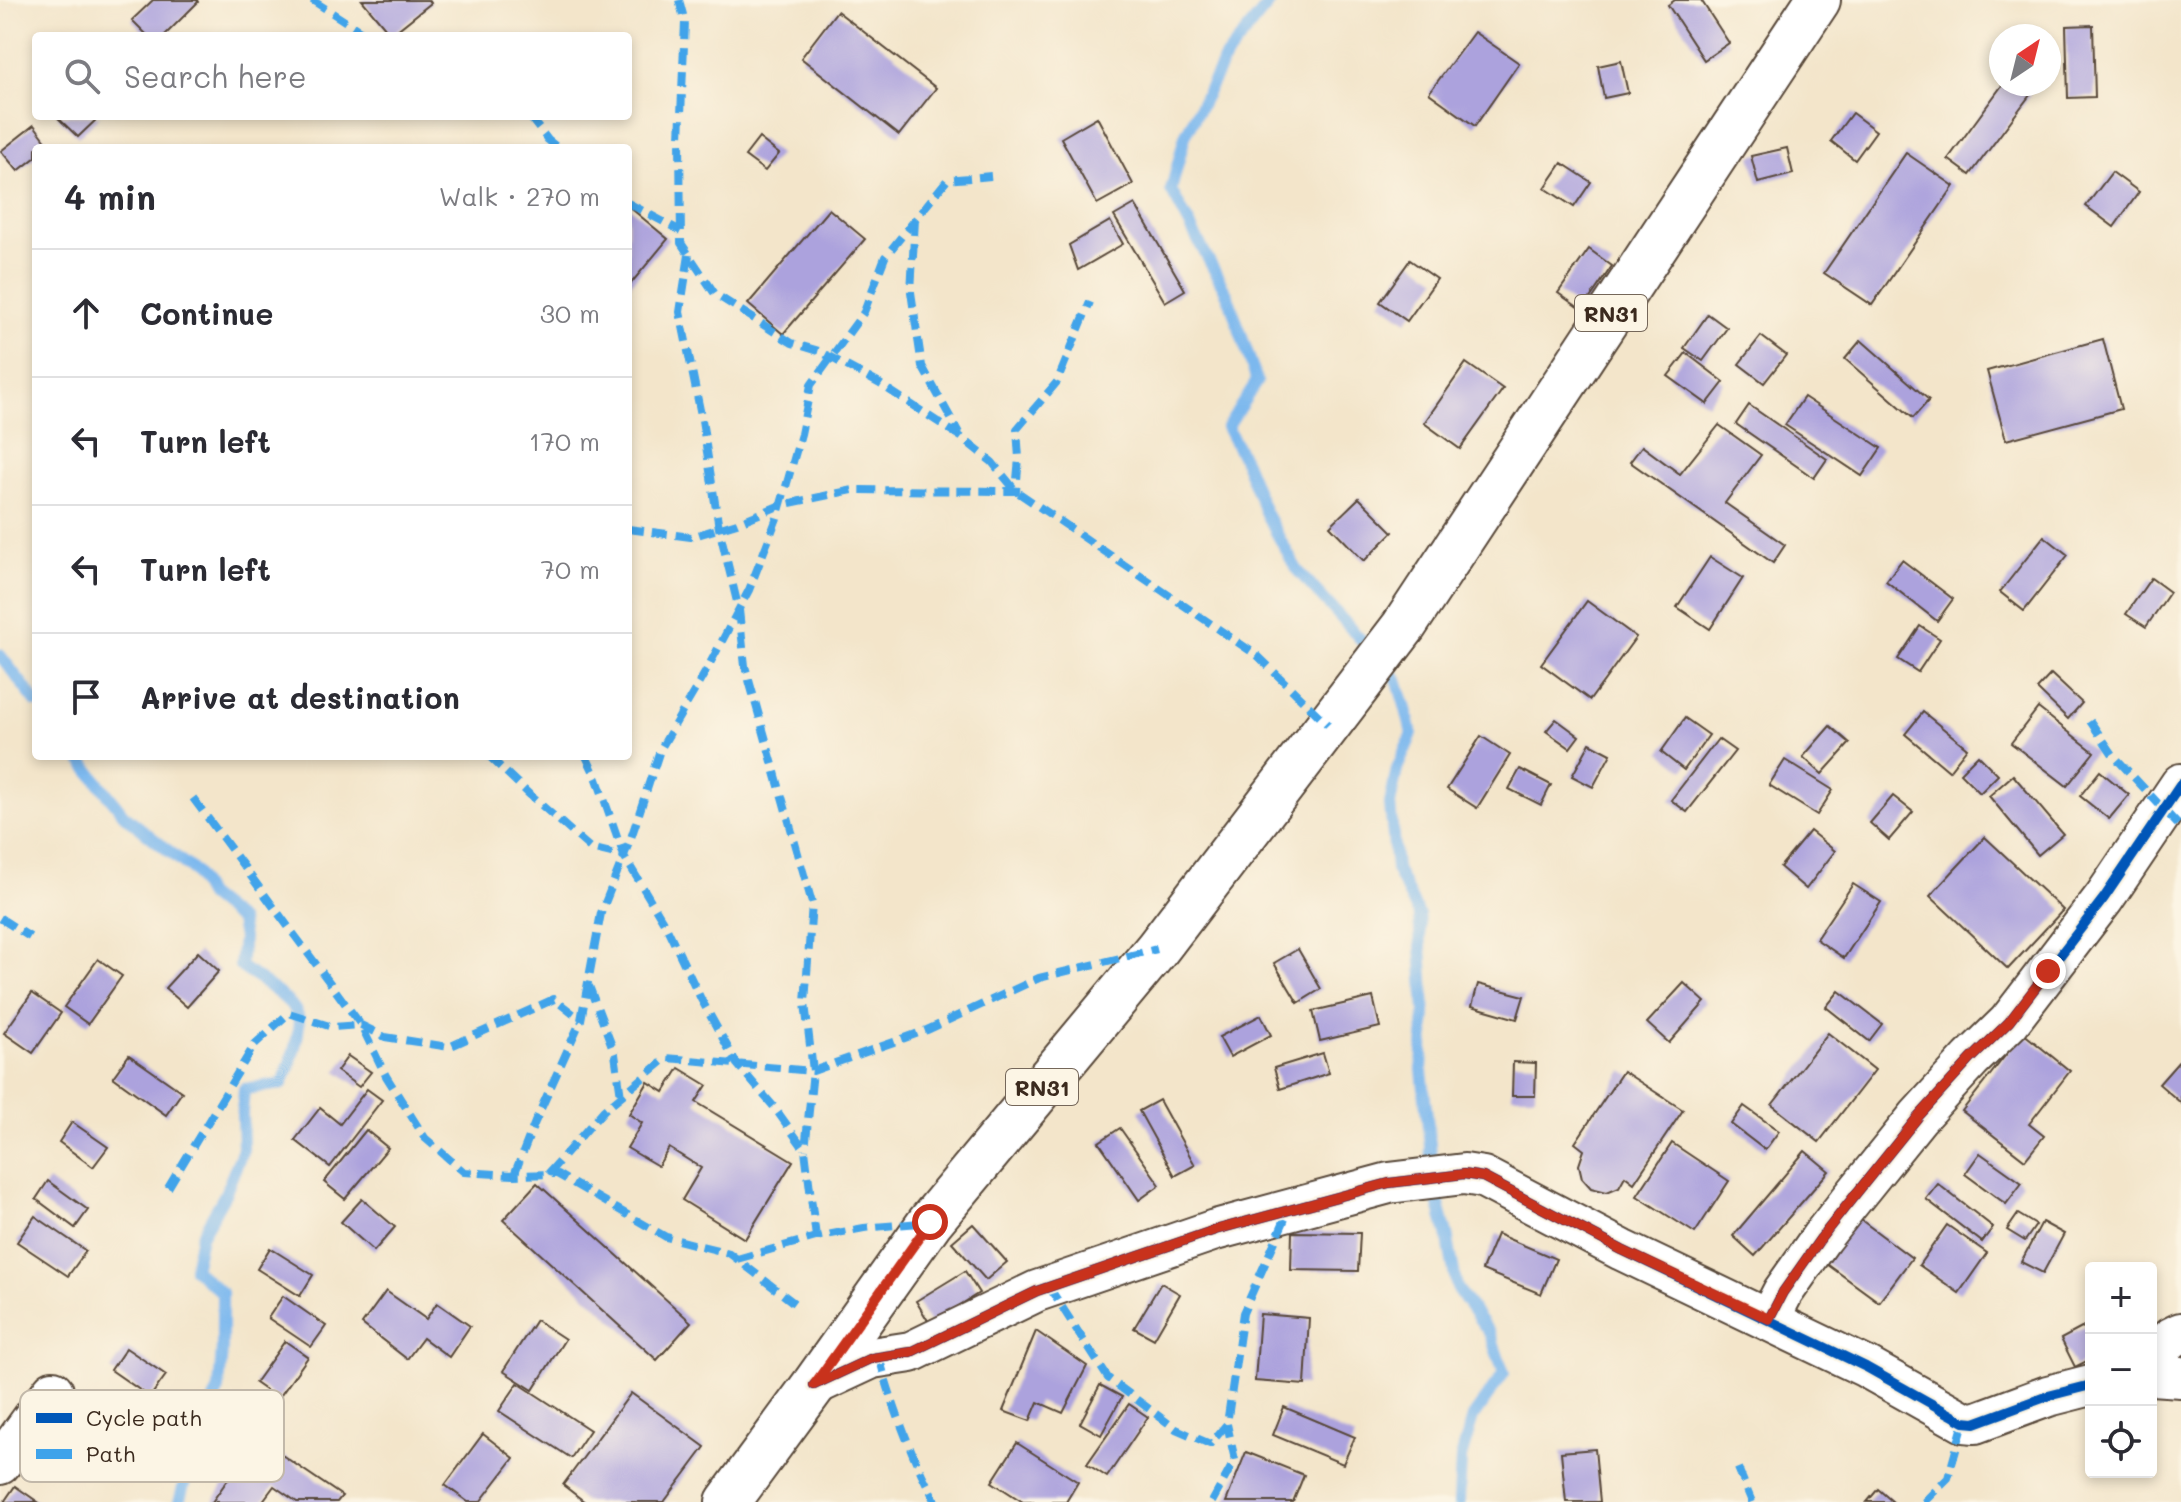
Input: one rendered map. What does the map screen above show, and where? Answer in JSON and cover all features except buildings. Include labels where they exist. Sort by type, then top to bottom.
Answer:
[{"type":"main road","name":"RN31","points":[[728,1502],[930,1222],[1157,949],[1404,626],[1818,0]]},
{"type":"street","points":[[1769,1319],[1783,1292],[1821,1238],[1891,1150],[1971,1059],[2009,1022],[2104,898],[2181,784]]},
{"type":"street","points":[[814,1385],[872,1358],[911,1352],[1037,1291],[1215,1230],[1389,1183],[1464,1174],[1483,1177],[1622,1250],[1866,1367],[1964,1422],[1975,1423],[2048,1396],[2085,1387]]},
{"type":"street","points":[[2157,1352],[2181,1333]]},
{"type":"street","points":[[2157,1375],[2181,1377]]},
{"type":"street","points":[[0,1464],[20,1436]]},
{"type":"waterway","points":[[1272,0],[1225,58],[1185,136],[1171,190],[1228,296],[1257,381],[1227,427],[1266,514],[1297,570],[1397,679],[1406,709],[1412,734],[1397,769],[1390,804],[1396,869],[1419,915],[1425,1011],[1422,1070],[1432,1164]]},
{"type":"waterway","points":[[0,655],[32,697]]},
{"type":"waterway","points":[[81,760],[124,815],[195,872],[207,895],[240,921],[243,938],[240,966],[282,996],[298,1016],[297,1041],[282,1084],[244,1089],[243,1149],[225,1194],[201,1236],[194,1269],[222,1293],[219,1390]]},
{"type":"waterway","points":[[1437,1197],[1457,1288],[1490,1334],[1504,1373],[1473,1417],[1461,1458],[1459,1502]]},
{"type":"waterway","points":[[179,1502],[185,1482]]},
{"type":"marked path","points":[[312,0],[362,32]]},
{"type":"marked path","points":[[679,0],[685,22],[680,138],[681,243],[715,294],[792,343],[819,351],[880,384],[961,437],[992,462],[1016,491],[1258,656],[1328,725]]},
{"type":"marked path","points":[[532,120],[553,144]]},
{"type":"marked path","points":[[514,1175],[581,1020],[601,913],[631,838],[660,750],[749,590],[777,518],[801,434],[811,385],[864,312],[885,257],[947,180],[991,176]]},
{"type":"marked path","points":[[632,205],[681,231]]},
{"type":"marked path","points":[[915,219],[911,292],[922,366],[959,433]]},
{"type":"marked path","points":[[689,255],[680,312],[702,420],[719,528],[739,610],[745,666],[812,903],[805,1003],[813,1071],[805,1150]]},
{"type":"marked path","points":[[632,530],[691,537],[781,505],[853,490],[1016,491],[1019,458],[1017,429],[1057,382],[1090,302]]},
{"type":"marked path","points":[[2090,721],[2114,756],[2181,828]]},
{"type":"marked path","points":[[493,760],[590,848],[624,856]]},
{"type":"marked path","points":[[588,760],[624,856],[666,926],[737,1064],[805,1150],[816,1237]]},
{"type":"marked path","points":[[193,798],[361,1025],[386,1076],[425,1138],[464,1172],[557,1174],[666,1237],[729,1253],[794,1303]]},
{"type":"marked path","points":[[0,918],[30,937]]},
{"type":"marked path","points":[[548,1174],[604,1110],[667,1058],[813,1071],[927,1030],[1039,978],[1157,949]]},
{"type":"marked path","points":[[589,986],[615,1054],[621,1096]]},
{"type":"marked path","points":[[168,1188],[255,1044],[289,1013],[332,1027],[361,1025],[385,1037],[449,1047],[554,999],[581,1020]]},
{"type":"marked path","points":[[1049,1287],[1108,1378],[1176,1429],[1210,1444],[1227,1424],[1243,1313],[1289,1210]]},
{"type":"marked path","points":[[737,1259],[816,1237],[864,1228],[930,1222]]},
{"type":"marked path","points":[[879,1357],[903,1431],[936,1502]]},
{"type":"marked path","points":[[1924,1502],[1948,1478],[1964,1422]]},
{"type":"marked path","points":[[1212,1502],[1235,1460],[1227,1424]]},
{"type":"marked path","points":[[1738,1468],[1752,1502]]},
{"type":"cycle path","points":[[1769,1319],[1783,1292],[1821,1238],[1918,1117],[2009,1022],[2104,898],[2181,784]]},
{"type":"cycle path","points":[[814,1385],[872,1358],[911,1352],[1037,1291],[1215,1230],[1389,1183],[1464,1174],[1483,1177],[1622,1250],[1866,1367],[1964,1422],[1975,1423],[2048,1396],[2085,1387]]},
{"type":"route","points":[[930,1222],[814,1385],[872,1358],[911,1352],[1037,1291],[1215,1230],[1389,1183],[1464,1174],[1483,1177],[1622,1250],[1769,1319],[1783,1292],[1847,1205],[1918,1117],[2009,1022],[2048,971]]}]
